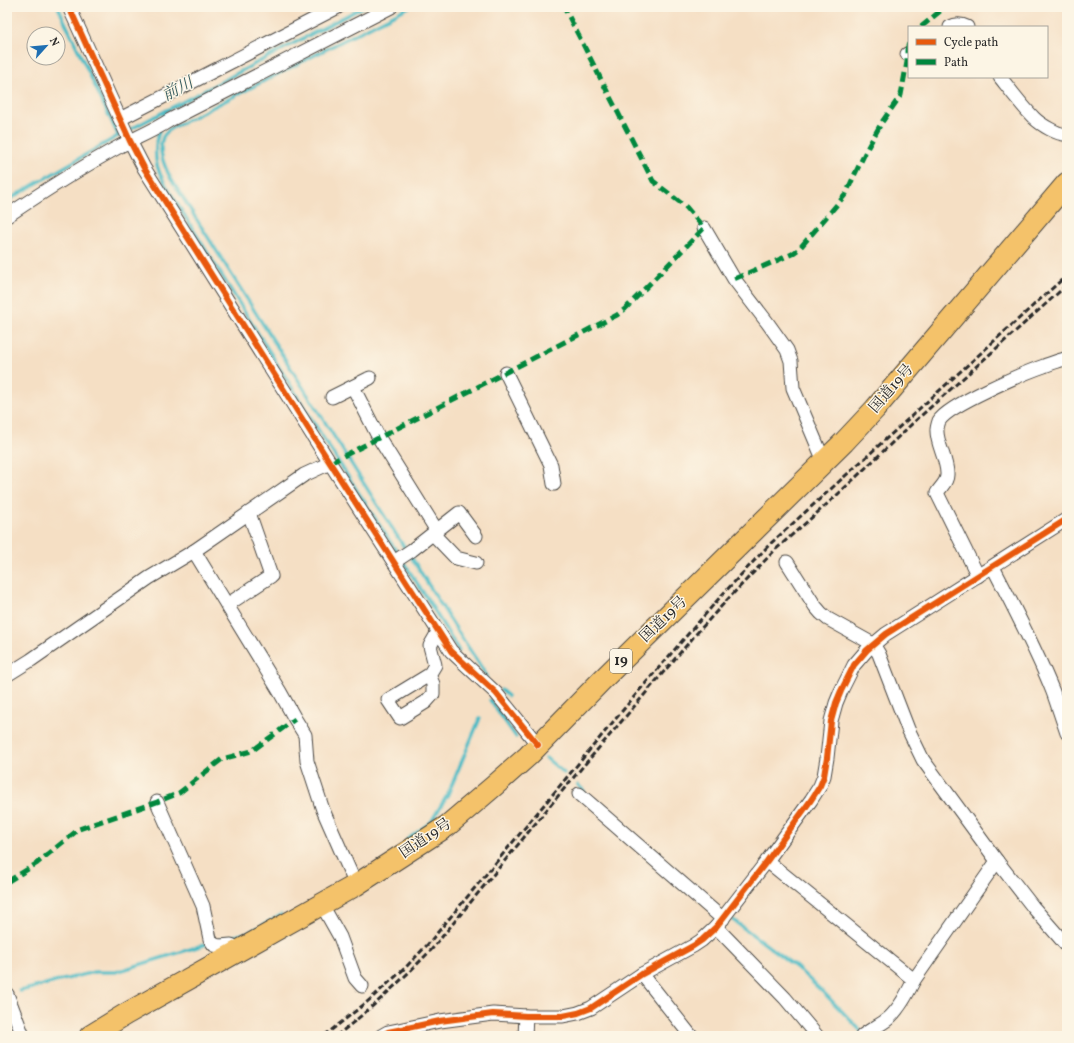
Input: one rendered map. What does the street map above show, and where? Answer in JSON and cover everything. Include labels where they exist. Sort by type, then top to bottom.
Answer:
[{"type":"highway","name":"国道19号","points":[[90,1036],[126,1014],[356,885],[447,826],[494,786],[538,745],[844,442],[875,409],[1067,183]]},
{"type":"street","points":[[68,7],[144,168],[330,463],[451,651],[496,693],[538,745]]},
{"type":"street","points":[[7,216],[77,171],[125,130],[338,7]]},
{"type":"street","points":[[125,130],[154,130],[170,120],[391,7]]},
{"type":"street","points":[[952,26],[964,26]]},
{"type":"street","points":[[1001,78],[1035,119],[1054,132],[1064,135],[1067,134]]},
{"type":"street","points":[[704,228],[734,279],[787,350],[791,361],[793,388],[820,454],[826,460]]},
{"type":"street","points":[[978,576],[938,493],[944,485],[947,476],[946,466],[936,432],[939,421],[951,410],[968,400],[1022,374],[1067,358]]},
{"type":"street","points":[[506,373],[551,465],[554,484]]},
{"type":"street","points":[[332,397],[370,378]]},
{"type":"street","points":[[353,387],[379,438],[435,533],[456,558],[476,563]]},
{"type":"street","points":[[7,675],[304,475],[330,463]]},
{"type":"street","points":[[227,605],[271,576],[248,513]]},
{"type":"street","points":[[394,562],[435,533],[459,513],[476,536]]},
{"type":"street","points":[[381,1036],[388,1032],[400,1033],[440,1021],[493,1014],[563,1016],[578,1013],[591,1008],[642,974],[702,940],[719,923],[767,861],[820,786],[824,776],[831,721],[836,703],[854,665],[873,644],[886,634],[1067,519]]},
{"type":"street","points":[[194,550],[305,734],[307,761],[323,810],[356,885]]},
{"type":"street","points":[[787,562],[821,613],[828,619],[873,644],[879,654],[908,729],[923,760],[997,861],[1033,907],[1067,946]]},
{"type":"street","points":[[993,567],[1017,613],[1040,664],[1067,733]]},
{"type":"street","points":[[429,675],[434,665],[430,646],[438,632]]},
{"type":"street","points":[[579,794],[719,923],[817,1036]]},
{"type":"street","points":[[157,802],[203,906],[210,939],[214,945],[232,946],[241,949]]},
{"type":"street","points":[[767,861],[914,980]]},
{"type":"street","points":[[862,1036],[892,1015],[904,999],[914,980],[997,861]]},
{"type":"street","points":[[322,905],[340,937],[355,978],[362,986]]},
{"type":"street","points":[[642,974],[691,1036]]},
{"type":"street","points":[[7,994],[23,1036]]},
{"type":"street","points":[[525,1036],[526,1016]]},
{"type":"waterway","points":[[58,7],[118,135]]},
{"type":"waterway","name":"前川","points":[[129,130],[363,7]]},
{"type":"waterway","points":[[406,550],[171,179],[162,159],[161,142],[170,129],[409,7]]},
{"type":"waterway","name":"前川","points":[[163,119],[166,110]]},
{"type":"waterway","points":[[159,131],[156,146],[156,161],[160,174],[168,189],[329,447],[428,600],[459,651]]},
{"type":"waterway","name":"前川","points":[[7,201],[123,133]]},
{"type":"waterway","points":[[410,555],[487,676]]},
{"type":"waterway","points":[[501,690],[508,696]]},
{"type":"waterway","points":[[490,700],[516,737]]},
{"type":"waterway","points":[[407,840],[431,822],[448,794],[480,718]]},
{"type":"waterway","points":[[546,758],[564,773]]},
{"type":"waterway","points":[[578,785],[584,791]]},
{"type":"waterway","points":[[220,940],[250,932],[281,915]]},
{"type":"waterway","points":[[733,920],[796,967],[862,1032]]},
{"type":"waterway","points":[[20,991],[94,972],[116,972],[210,943]]},
{"type":"railway","points":[[324,1036],[367,1002],[405,968],[428,944],[643,686],[722,595],[769,545],[1067,275]]},
{"type":"railway","points":[[336,1036],[386,994],[432,949],[568,784],[697,633],[775,550],[835,497],[914,422],[1067,285]]},
{"type":"marked path","points":[[330,463],[617,315],[625,309],[704,228],[686,207],[653,181],[564,7]]},
{"type":"marked path","points":[[922,26],[945,7]]},
{"type":"marked path","points":[[734,279],[792,254],[799,249],[846,194],[868,147],[882,122],[901,95],[907,62],[908,46]]},
{"type":"marked path","points":[[7,882],[36,864],[79,829],[179,793],[222,759],[252,751],[295,719]]},
{"type":"cycle path","points":[[69,7],[130,141],[144,168],[330,463],[451,651],[496,693],[538,745]]},
{"type":"cycle path","points":[[381,1036],[388,1032],[440,1021],[493,1014],[563,1016],[578,1013],[591,1008],[642,974],[702,940],[716,927],[767,861],[820,786],[824,776],[831,721],[836,703],[854,665],[867,650],[886,634],[1067,519]]}]
